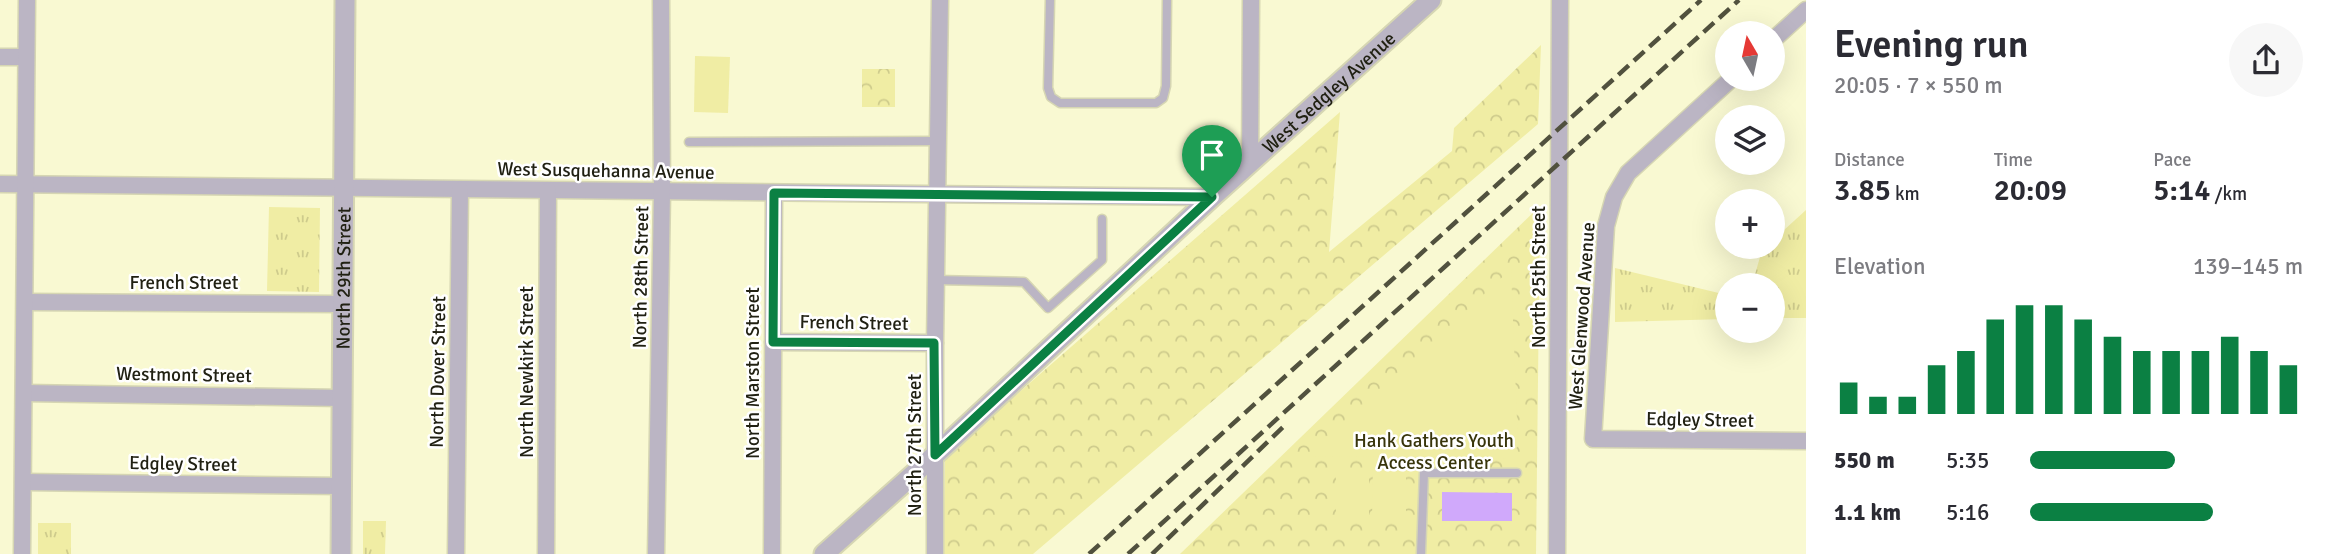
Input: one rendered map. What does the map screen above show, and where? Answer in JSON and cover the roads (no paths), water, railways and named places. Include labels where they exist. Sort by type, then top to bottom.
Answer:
[{"type":"street","points":[[22,554],[27,0]]},
{"type":"street","name":"North 29th Street","points":[[341,554],[345,0]]},
{"type":"street","name":"North 28th Street","points":[[656,554],[662,192],[661,0]]},
{"type":"street","name":"North 27th Street","points":[[935,554],[934,343],[940,0]]},
{"type":"street","points":[[1250,164],[1251,0]]},
{"type":"street","name":"West Sedgley Avenue","points":[[824,554],[935,455],[1212,197],[1431,0]]},
{"type":"street","name":"North 25th Street","points":[[1557,554],[1560,0]]},
{"type":"street","points":[[1785,29],[1806,10]]},
{"type":"street","points":[[0,57],[26,57]]},
{"type":"street","name":"West Glenwood Avenue","points":[[1593,439],[1605,226],[1614,197],[1628,173],[1718,91]]},
{"type":"street","name":"West Susquehanna Avenue","points":[[0,184],[1212,197]]},
{"type":"street","name":"North Dover Street","points":[[456,554],[460,190]]},
{"type":"street","name":"North Newkirk Street","points":[[546,554],[548,191]]},
{"type":"street","name":"North Marston Street","points":[[772,554],[774,193]]},
{"type":"street","name":"French Street","points":[[25,302],[343,304]]},
{"type":"street","name":"French Street","points":[[773,342],[934,343]]},
{"type":"street","name":"Westmont Street","points":[[25,393],[342,398]]},
{"type":"street","name":"Edgley Street","points":[[1593,439],[1806,441]]},
{"type":"street","name":"Edgley Street","points":[[24,482],[341,486]]},
{"type":"lane","points":[[1050,0],[1048,88],[1051,97],[1060,103],[1156,103],[1163,97],[1166,86],[1167,0]]},
{"type":"lane","points":[[689,142],[939,141]]},
{"type":"lane","points":[[936,280],[1024,282],[1048,308],[1102,260],[1102,219]]},
{"type":"lane","points":[[1421,554],[1424,473],[1517,472]]},
{"type":"railway","points":[[1089,554],[1701,0]]},
{"type":"railway","points":[[1128,554],[1739,0]]},
{"type":"railway","points":[[1152,554],[1283,427]]},
{"type":"park label","name":"Hank Gathers Youth Access Center","points":[[1434,451]]}]
